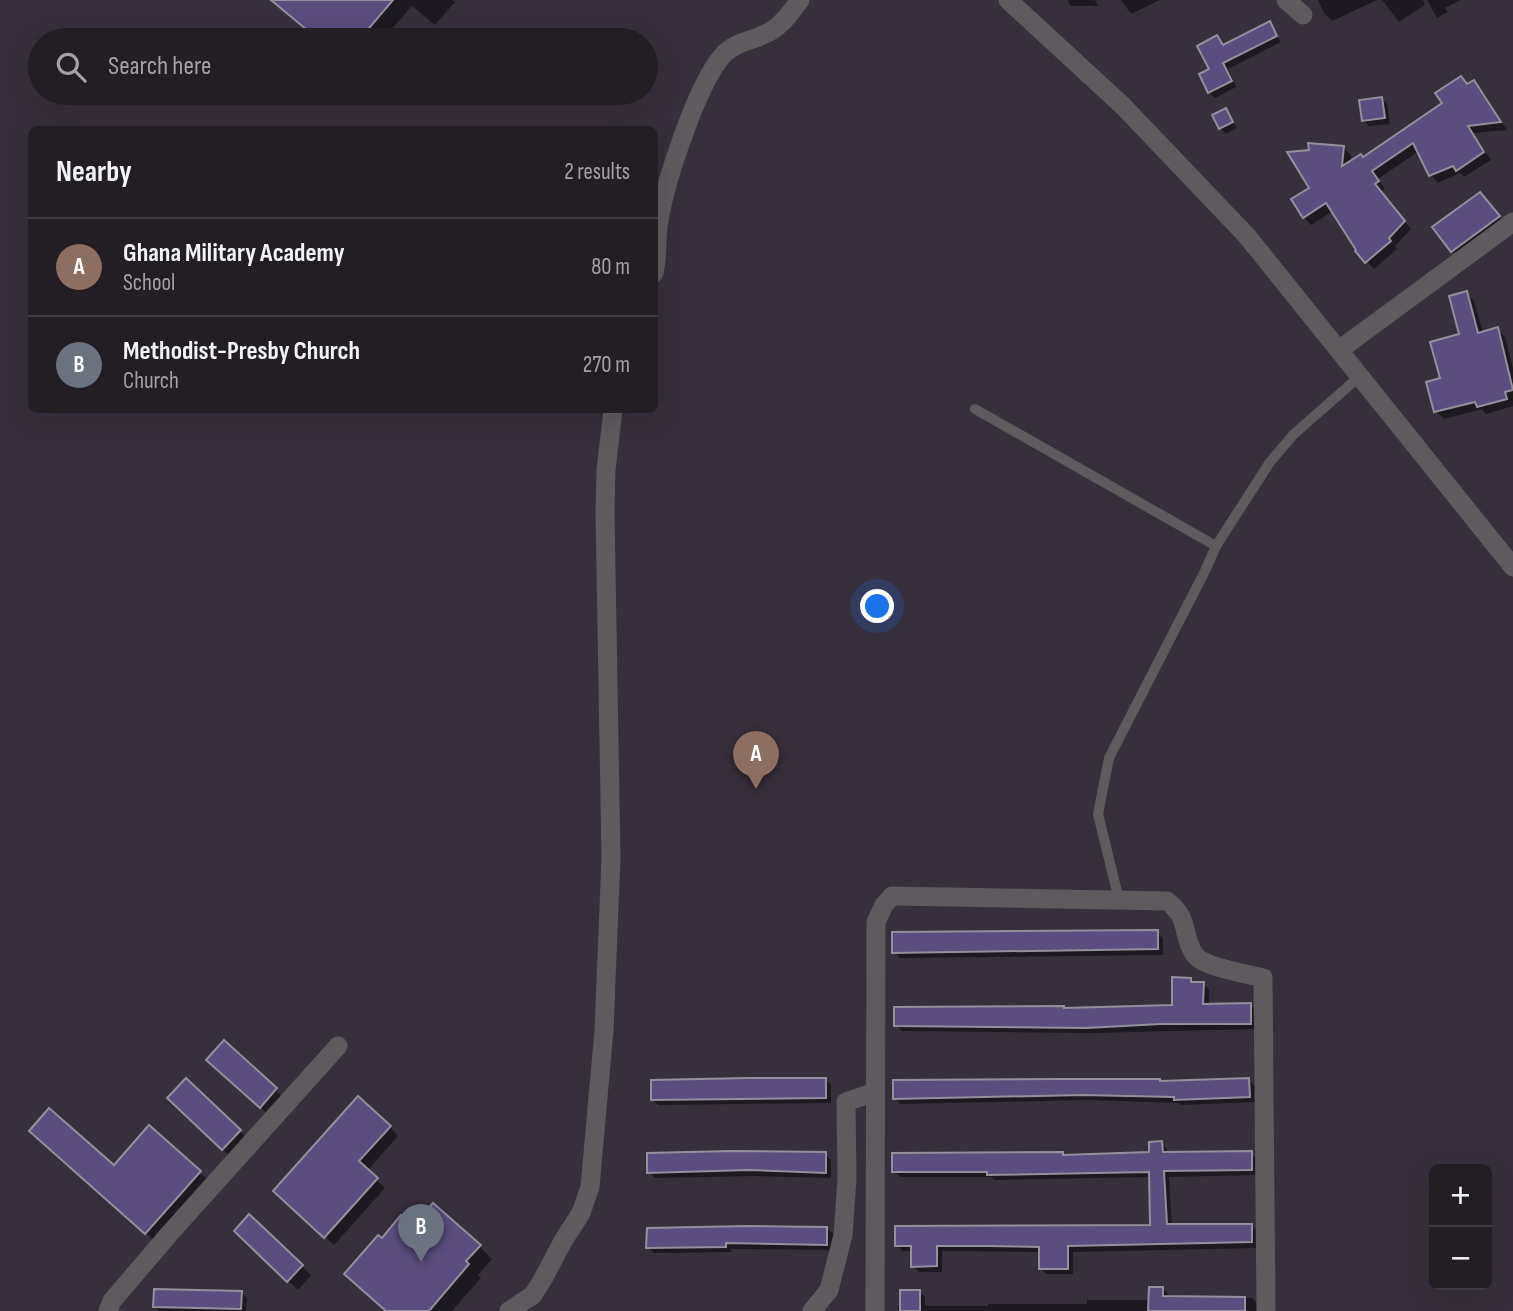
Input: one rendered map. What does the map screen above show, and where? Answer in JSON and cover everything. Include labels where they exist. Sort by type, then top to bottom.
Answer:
[{"type":"street","points":[[658,231],[671,177],[691,115],[709,73],[725,53],[744,40],[769,33],[786,19],[800,0]]},
{"type":"street","points":[[1008,0],[1123,106],[1247,236],[1513,567]]},
{"type":"street","points":[[1286,0],[1303,15]]},
{"type":"street","points":[[1339,350],[1513,222]]},
{"type":"street","points":[[509,1311],[533,1295],[581,1213],[590,1187],[604,1030],[611,858],[605,512],[606,470],[613,413]]},
{"type":"street","points":[[875,1311],[876,922],[892,896],[1167,901],[1178,909],[1195,954],[1204,962],[1264,978],[1266,1311]]},
{"type":"street","points":[[107,1311],[112,1301],[170,1233],[338,1046]]},
{"type":"street","points":[[812,1311],[829,1290],[843,1235],[847,1179],[846,1102],[876,1092]]},
{"type":"lane","points":[[1119,900],[1098,814],[1109,758],[1216,545],[1270,462],[1294,433],[1360,376]]},
{"type":"lane","points":[[975,409],[1216,545]]},
{"type":"shaded area","points":[[0,0],[1513,0],[1513,1311],[0,1311]]},
{"type":"building","points":[[271,0],[393,0],[369,28],[305,28]]},
{"type":"building","points":[[1270,21],[1277,36],[1223,63],[1232,81],[1208,93],[1199,74],[1209,69],[1197,46],[1217,35],[1223,45]]},
{"type":"building","points":[[1461,76],[1467,84],[1474,80],[1501,122],[1468,126],[1484,152],[1456,171],[1453,166],[1429,176],[1413,143],[1372,171],[1379,181],[1375,184],[1405,221],[1389,238],[1391,241],[1365,263],[1326,203],[1303,218],[1291,199],[1309,188],[1287,152],[1309,150],[1308,143],[1344,146],[1342,166],[1361,154],[1363,157],[1442,103],[1435,93]]},
{"type":"building","points":[[1382,97],[1385,118],[1362,121],[1359,100]]},
{"type":"building","points":[[1226,108],[1233,122],[1219,129],[1212,115]]},
{"type":"building","points":[[1480,192],[1500,216],[1451,252],[1432,227]]},
{"type":"building","points":[[1467,291],[1478,333],[1498,327],[1513,390],[1505,392],[1507,399],[1477,407],[1475,402],[1434,412],[1426,382],[1440,378],[1430,342],[1459,334],[1449,296]]},
{"type":"building","points":[[1158,930],[1158,949],[892,953],[892,932]]},
{"type":"building","points":[[1172,977],[1204,982],[1203,1004],[1251,1003],[1251,1024],[1161,1024],[1086,1028],[894,1026],[894,1007],[1064,1008],[1172,1005]]},
{"type":"building","points":[[224,1040],[277,1088],[260,1108],[206,1060]]},
{"type":"building","points":[[186,1078],[241,1130],[222,1150],[167,1098]]},
{"type":"building","points":[[826,1078],[826,1098],[651,1100],[651,1080]]},
{"type":"building","points":[[1249,1078],[1250,1097],[1174,1100],[1174,1097],[1082,1095],[893,1099],[893,1080],[1160,1081]]},
{"type":"building","points":[[358,1096],[391,1126],[359,1161],[378,1178],[324,1238],[273,1191]]},
{"type":"building","points":[[49,1108],[114,1165],[149,1125],[201,1171],[145,1234],[29,1131]]},
{"type":"building","points":[[1162,1141],[1163,1152],[1252,1151],[1252,1170],[1164,1171],[1167,1224],[1252,1224],[1252,1242],[1068,1246],[1068,1269],[1039,1269],[1039,1247],[988,1246],[937,1246],[937,1266],[911,1267],[911,1246],[895,1246],[895,1226],[1150,1225],[1149,1172],[987,1175],[987,1172],[892,1172],[892,1153],[1063,1152],[1063,1155],[1149,1152],[1149,1142]]},
{"type":"building","points":[[826,1152],[826,1173],[749,1170],[647,1173],[647,1153]]},
{"type":"building","points":[[433,1203],[481,1245],[466,1261],[469,1264],[429,1311],[386,1311],[344,1274],[378,1235],[382,1238],[401,1215],[413,1226]]},
{"type":"building","points":[[249,1214],[303,1265],[287,1282],[234,1231]]},
{"type":"building","points":[[827,1227],[827,1245],[726,1243],[726,1247],[646,1248],[647,1228]]},
{"type":"building","points":[[1149,1287],[1163,1287],[1163,1296],[1245,1297],[1245,1311],[1148,1311]]},
{"type":"building","points":[[154,1289],[242,1291],[241,1309],[153,1307]]},
{"type":"building","points":[[900,1290],[920,1290],[920,1311],[900,1311]]},
{"type":"place","name":"Ghana Military Academy","points":[[756,789]]},
{"type":"place","name":"Methodist-Presby Church","points":[[421,1262]]}]
